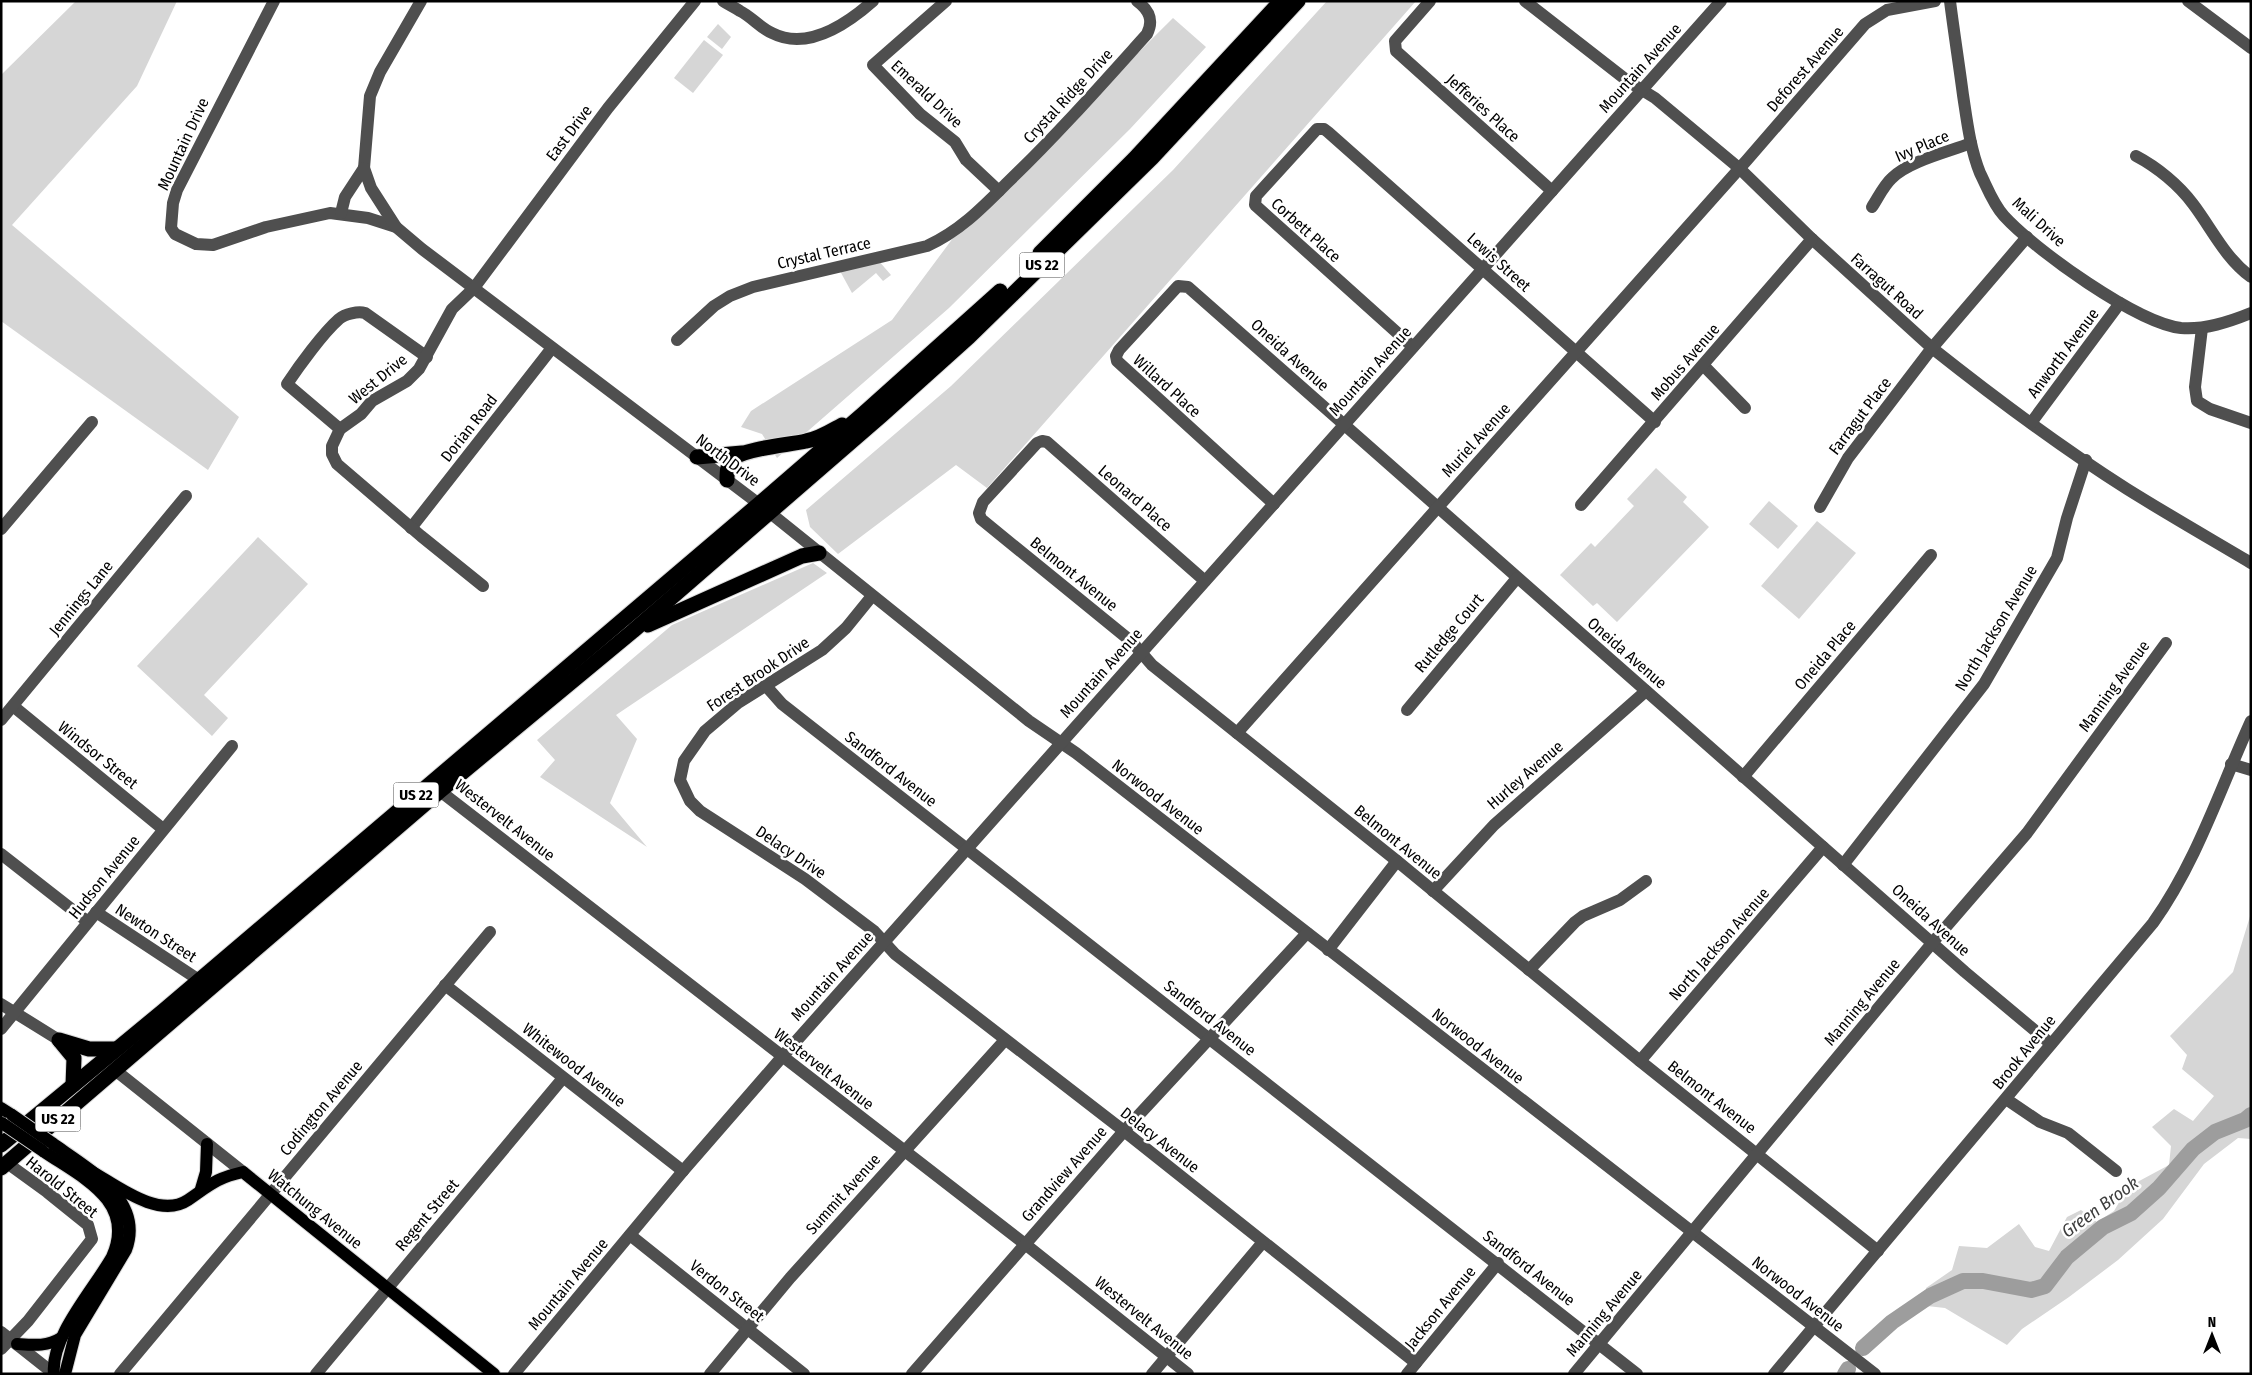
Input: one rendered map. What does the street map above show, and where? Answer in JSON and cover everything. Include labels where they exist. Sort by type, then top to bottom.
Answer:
[{"type":"highway","name":"US 22","points":[[4,1165],[440,791],[633,631],[863,414],[986,305],[1048,245],[1134,159],[1281,1]]},
{"type":"highway","name":"US 22","points":[[1,1146],[969,337],[1152,158],[1298,1]]},
{"type":"highway","points":[[697,457],[743,453],[808,441],[863,414]]},
{"type":"highway","points":[[727,480],[728,466],[733,458],[743,453]]},
{"type":"highway","points":[[633,631],[802,556],[820,553]]},
{"type":"highway","points":[[59,1040],[89,1049],[116,1049]]},
{"type":"highway","points":[[59,1040],[74,1058],[73,1085]]},
{"type":"main road","points":[[4,1117],[47,1147],[106,1196],[114,1208],[119,1225],[118,1241],[112,1257],[61,1338],[55,1351],[53,1374]]},
{"type":"main road","points":[[201,1189],[206,1172],[207,1144]]},
{"type":"main road","points":[[47,1147],[142,1200],[156,1205],[168,1206],[181,1203],[201,1189],[226,1176],[243,1172]]},
{"type":"main road","points":[[65,1374],[74,1335],[123,1258],[130,1238],[130,1224],[124,1204],[114,1191],[89,1170]]},
{"type":"main road","name":"Watchung Avenue","points":[[243,1172],[494,1374]]},
{"type":"main road","points":[[9,1338],[41,1345],[61,1338]]},
{"type":"street","name":"Mountain Drive","points":[[274,1],[186,169],[173,203],[171,228],[175,234],[196,244],[213,245],[296,220],[330,213],[368,218]]},
{"type":"street","points":[[396,227],[372,188],[364,168],[370,96],[380,72],[421,1]]},
{"type":"street","name":"East Drive","points":[[474,288],[608,108],[695,1]]},
{"type":"street","points":[[723,1],[737,6],[773,34],[799,40],[816,37],[864,9],[873,1]]},
{"type":"street","name":"Emerald Drive","points":[[946,1],[873,65],[920,114],[955,142],[966,160],[999,191]]},
{"type":"street","name":"Crystal Ridge Drive","points":[[983,206],[1041,150],[1147,34],[1151,27],[1151,17],[1147,10],[1137,1]]},
{"type":"street","name":"Jefferies Place","points":[[1430,1],[1395,41],[1394,46],[1399,55],[1552,191]]},
{"type":"street","name":"Farragut Road","points":[[1525,1],[1556,27],[1655,98],[1739,168],[1812,239],[1932,348],[2031,423],[2126,488],[2251,563]]},
{"type":"street","name":"Mountain Avenue","points":[[514,1374],[683,1171],[782,1057],[1721,1]]},
{"type":"street","name":"Deforest Avenue","points":[[1739,168],[1865,24],[1886,10],[1935,1]]},
{"type":"street","name":"Mali Drive","points":[[1950,1],[1971,143],[1979,170],[1992,198],[2003,215],[2048,254],[2120,303],[2160,324],[2179,328],[2202,328],[2232,321],[2251,313]]},
{"type":"street","points":[[2188,1],[2251,48]]},
{"type":"street","name":"Lewis Street","points":[[1321,129],[1328,132],[1654,422]]},
{"type":"street","name":"Corbett Place","points":[[1321,129],[1313,132],[1256,196],[1255,205],[1413,347]]},
{"type":"street","name":"Ivy Place","points":[[1872,207],[1891,178],[1900,172],[1971,143]]},
{"type":"street","points":[[2136,156],[2170,180],[2192,202],[2232,261],[2251,277]]},
{"type":"street","points":[[341,213],[345,197],[364,168]]},
{"type":"street","name":"Muriel Avenue","points":[[1237,734],[1739,168]]},
{"type":"street","name":"Crystal Terrace","points":[[677,340],[714,306],[730,296],[786,278],[927,246],[942,239],[962,225],[983,206]]},
{"type":"street","name":"North Drive","points":[[368,218],[396,227],[727,480],[1060,744]]},
{"type":"street","name":"Farragut Place","points":[[1820,507],[1848,458],[1932,348],[2027,237]]},
{"type":"street","name":"Mobus Avenue","points":[[1581,505],[1812,239]]},
{"type":"street","name":"Oneida Avenue","points":[[1184,285],[1965,972],[2051,1044]]},
{"type":"street","name":"Willard Place","points":[[1184,285],[1178,286],[1173,290],[1119,350],[1116,356],[1117,361],[1274,504]]},
{"type":"street","name":"West Drive","points":[[340,429],[361,414],[372,401],[407,380],[419,369],[452,309],[474,288]]},
{"type":"street","name":"Anworth Avenue","points":[[2031,423],[2120,303]]},
{"type":"street","points":[[427,357],[365,312],[360,311],[340,318],[287,384],[340,429],[332,446],[332,454],[337,464],[411,528],[483,586]]},
{"type":"street","points":[[2202,328],[2195,387],[2197,400],[2210,409],[2251,423]]},
{"type":"street","name":"Dorian Road","points":[[411,528],[552,348]]},
{"type":"street","points":[[1703,365],[1744,408]]},
{"type":"street","points":[[1,529],[92,422]]},
{"type":"street","name":"Leonard Place","points":[[1042,441],[1047,442],[1205,581]]},
{"type":"street","name":"Belmont Avenue","points":[[1042,441],[1037,443],[982,502],[979,513],[981,519],[1132,642],[1152,665],[1433,891],[1640,1061],[1878,1250]]},
{"type":"street","name":"North Jackson Avenue","points":[[1843,865],[1984,684],[2057,558],[2067,518],[2086,460]]},
{"type":"street","name":"Jennings Lane","points":[[1,720],[186,496]]},
{"type":"street","name":"Oneida Place","points":[[1743,777],[1931,555]]},
{"type":"street","name":"Rutledge Court","points":[[1406,710],[1517,578]]},
{"type":"street","name":"Forest Brook Drive","points":[[682,787],[680,773],[684,761],[695,742],[721,716],[836,638],[872,596]]},
{"type":"street","name":"Manning Avenue","points":[[1574,1374],[1933,942],[2027,833],[2166,643]]},
{"type":"street","name":"Sandford Avenue","points":[[766,686],[782,704],[1498,1263],[1637,1374]]},
{"type":"street","name":"Hurley Avenue","points":[[1433,891],[1494,824],[1646,690]]},
{"type":"street","name":"Windsor Street","points":[[13,706],[163,829]]},
{"type":"street","name":"Brook Avenue","points":[[1774,1374],[2153,923],[2169,901],[2208,824],[2251,721]]},
{"type":"street","name":"Norwood Avenue","points":[[1060,744],[1076,753],[1872,1372]]},
{"type":"street","name":"Hudson Avenue","points":[[1,1029],[232,746]]},
{"type":"street","points":[[2232,764],[2251,770]]},
{"type":"street","name":"Delacy Drive","points":[[682,787],[690,801],[713,821],[805,879],[874,931],[884,942]]},
{"type":"street","name":"Westervelt Avenue","points":[[440,791],[1024,1244],[1188,1374]]},
{"type":"street","name":"North Jackson Avenue","points":[[1640,1061],[1823,847]]},
{"type":"street","name":"Newton Street","points":[[1,854],[92,917],[199,980]]},
{"type":"street","points":[[1328,950],[1396,861]]},
{"type":"street","points":[[1529,970],[1575,922],[1583,916],[1620,900],[1646,881]]},
{"type":"street","name":"Codington Avenue","points":[[120,1374],[490,932]]},
{"type":"street","name":"Grandview Avenue","points":[[912,1374],[1124,1131],[1307,933]]},
{"type":"street","name":"Delacy Avenue","points":[[884,942],[895,954],[1124,1131],[1416,1363]]},
{"type":"street","name":"Whitewood Avenue","points":[[446,985],[683,1171]]},
{"type":"street","points":[[1,1004],[59,1040]]},
{"type":"street","name":"Summit Avenue","points":[[710,1374],[903,1151],[1005,1040]]},
{"type":"street","name":"Watchung Avenue","points":[[114,1070],[243,1172]]},
{"type":"street","name":"Regent Street","points":[[316,1374],[564,1078]]},
{"type":"street","points":[[2006,1100],[2040,1122],[2068,1133],[2116,1171]]},
{"type":"street","name":"Harold Street","points":[[4,1165],[88,1225],[92,1239],[28,1321],[9,1338]]},
{"type":"street","name":"Verdon Street","points":[[630,1235],[804,1374]]},
{"type":"street","points":[[1152,1374],[1263,1242]]},
{"type":"street","name":"Jackson Avenue","points":[[1407,1374],[1498,1263]]},
{"type":"street","points":[[1,1349],[9,1338],[53,1374]]},
{"type":"shaded area","points":[[76,1],[177,1],[137,86],[12,225],[239,417],[208,470],[1,321],[1,75]]},
{"type":"shaded area","points":[[1327,1],[1416,1],[987,488],[956,465],[838,554],[810,527],[806,510],[951,386],[1173,170]]},
{"type":"shaded area","points":[[1173,18],[1206,47],[1130,129],[949,308],[777,458],[762,434],[741,427],[751,411],[892,320],[956,234]]},
{"type":"shaded area","points":[[718,24],[731,37],[722,49],[707,37]]},
{"type":"shaded area","points":[[704,40],[723,55],[693,93],[674,78]]},
{"type":"shaded area","points":[[878,260],[891,275],[883,281],[876,273],[852,293],[840,271]]},
{"type":"shaded area","points":[[1656,468],[1687,497],[1683,502],[1709,527],[1617,622],[1597,603],[1593,606],[1560,575],[1591,543],[1595,547],[1634,506],[1627,499]]},
{"type":"shaded area","points":[[1769,501],[1798,526],[1778,549],[1749,524]]},
{"type":"shaded area","points":[[1817,521],[1856,553],[1799,619],[1761,586]]},
{"type":"shaded area","points":[[258,537],[308,584],[204,695],[228,718],[212,736],[137,666]]},
{"type":"shaded area","points":[[813,563],[827,573],[616,715],[637,739],[610,803],[647,847],[540,777],[555,760],[537,740],[672,625]]},
{"type":"shaded area","points":[[2251,913],[2251,1139],[2238,1138],[2204,1164],[2163,1219],[2118,1260],[2022,1329],[2007,1345],[1945,1308],[1927,1306],[1926,1288],[1952,1270],[1959,1246],[1987,1248],[2019,1224],[2035,1247],[2049,1251],[2067,1217],[2081,1210],[2097,1222],[2114,1211],[2128,1187],[2169,1165],[2171,1146],[2152,1127],[2174,1109],[2193,1121],[2214,1096],[2182,1069],[2187,1055],[2170,1036],[2233,972]]},
{"type":"waterway","name":"Green Brook","points":[[1863,1348],[1892,1322],[1930,1296],[1963,1281],[1983,1281],[2031,1290],[2045,1286],[2067,1257],[2103,1227],[2131,1213],[2159,1188],[2193,1149],[2215,1132],[2245,1120],[2251,1115]]},
{"type":"waterway","name":"Green Brook","points":[[1845,1374],[1848,1369]]}]
